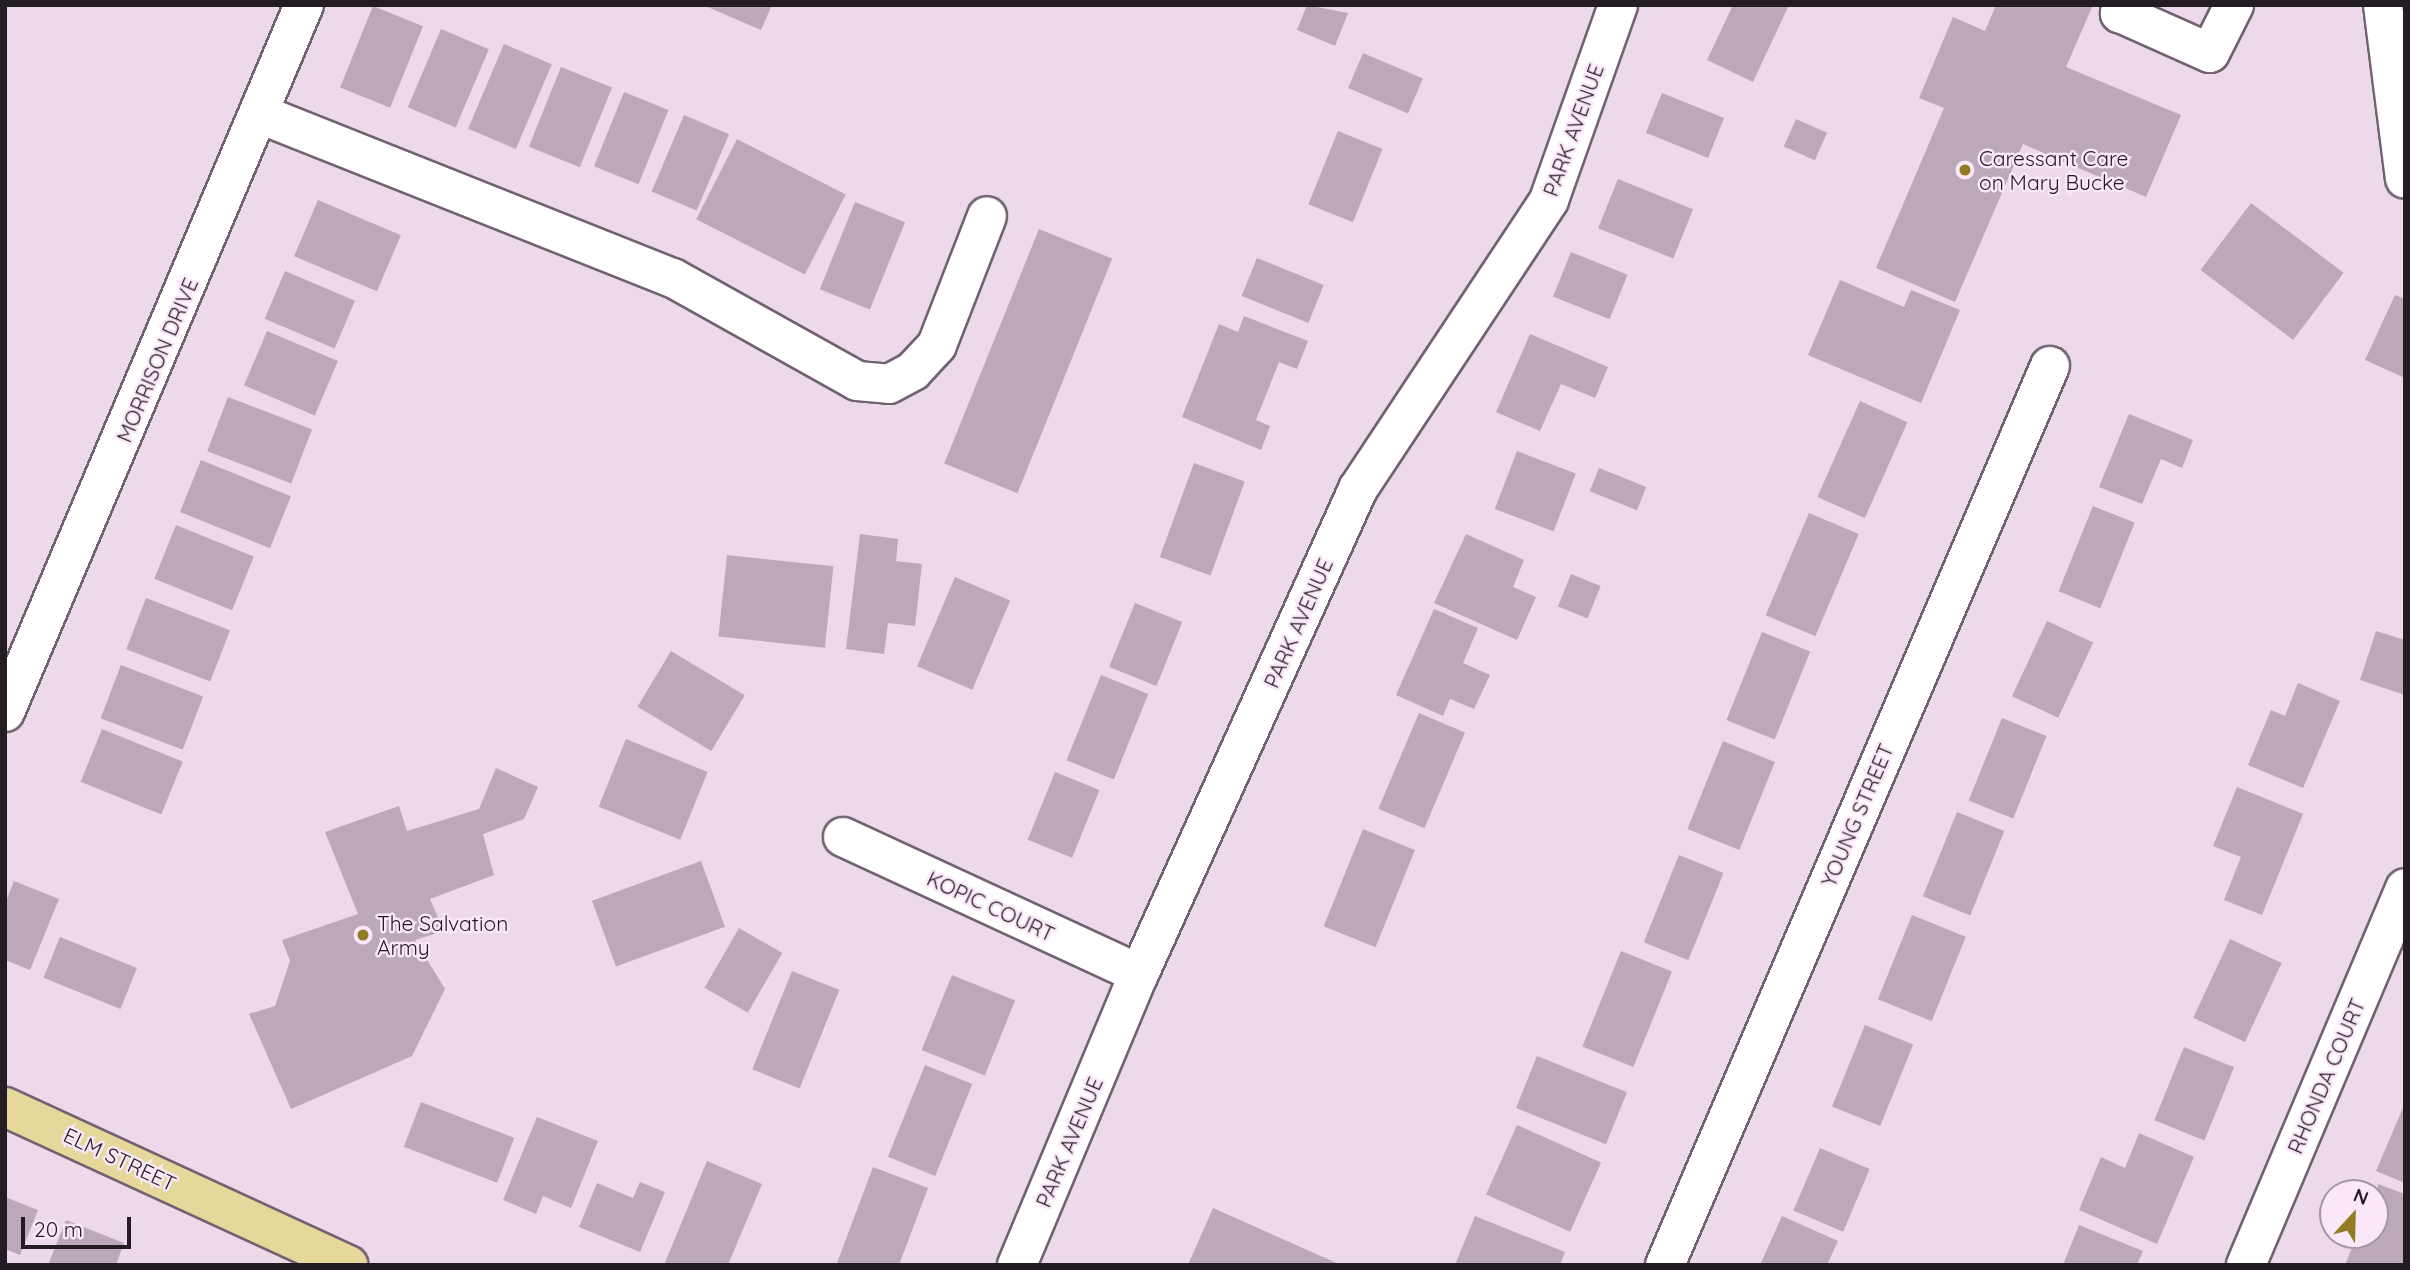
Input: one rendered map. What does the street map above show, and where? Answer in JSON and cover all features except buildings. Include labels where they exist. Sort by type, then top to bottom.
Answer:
[{"type":"main road","name":"ELM STREET","points":[[5,1107],[293,1253],[348,1265]]},
{"type":"street","name":"MORRISON DRIVE","points":[[5,712],[304,5]]},
{"type":"street","name":"PARK AVENUE","points":[[1017,1265],[1139,974],[1358,489],[1549,200],[1619,5]]},
{"type":"street","points":[[2123,5],[2120,13],[2210,53],[2234,5]]},
{"type":"street","points":[[2383,5],[2405,179]]},
{"type":"street","points":[[260,114],[673,278],[857,381],[889,384],[912,371],[937,345],[987,216]]},
{"type":"street","name":"YOUNG STREET","points":[[1665,1265],[2050,366]]},
{"type":"street","name":"KOPIC COURT","points":[[843,837],[1139,974]]},
{"type":"street","name":"RHONDA COURT","points":[[2246,1265],[2405,888]]},
{"type":"place","name":"Caressant Care on Mary Bucke","points":[[1965,170]]},
{"type":"place","name":"The Salvation Army","points":[[363,935]]}]
